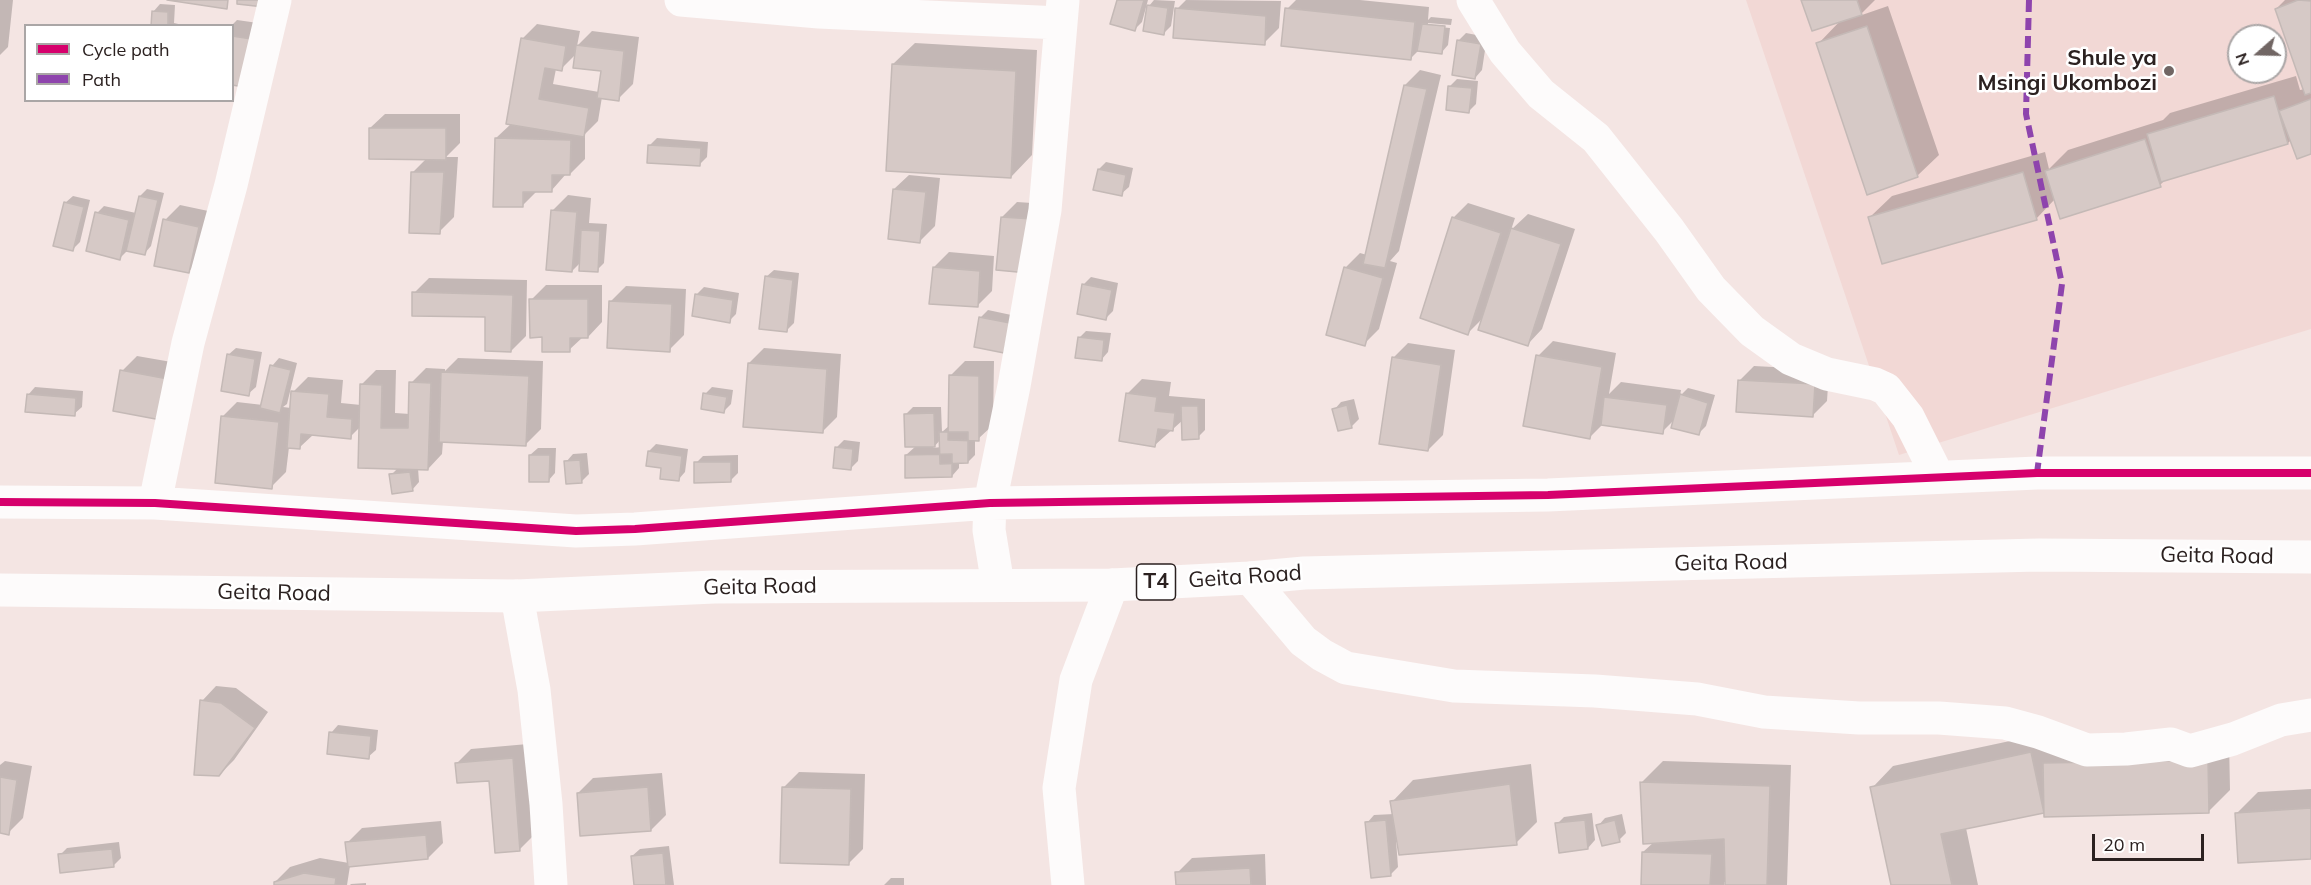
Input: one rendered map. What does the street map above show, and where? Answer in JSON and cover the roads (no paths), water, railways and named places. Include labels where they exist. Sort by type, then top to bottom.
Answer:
[{"type":"main road","points":[[155,503],[188,343],[231,185],[276,0]]},
{"type":"main road","points":[[681,0],[819,12],[1061,11],[1045,210],[1014,386],[990,503],[989,530],[998,585]]},
{"type":"main road","points":[[1473,0],[1512,61],[1541,94],[1596,138],[1669,230],[1711,289],[1752,331],[1791,359],[1827,374],[1875,384],[1886,390],[1908,417],[1938,477]]},
{"type":"main road","points":[[0,502],[155,503],[576,531],[635,529],[990,503],[1548,495],[2037,473],[2311,473]]},
{"type":"main road","name":"Geita Road","points":[[0,590],[517,596],[714,587],[1112,585],[1304,573],[2038,555],[2311,557]]},
{"type":"main road","points":[[1250,578],[1303,641],[1346,668],[1454,686],[1596,691],[1686,698],[1764,712],[1859,718],[1939,718],[2004,723],[2038,732],[2087,750],[2171,744],[2190,751],[2233,739],[2281,720],[2311,715]]},
{"type":"main road","points":[[1068,885],[1059,788],[1076,680],[1112,585]]},
{"type":"main road","points":[[517,596],[534,690],[546,804],[551,885]]},
{"type":"place","name":"Shule ya Msingi Ukombozi","points":[[2169,71]]}]
